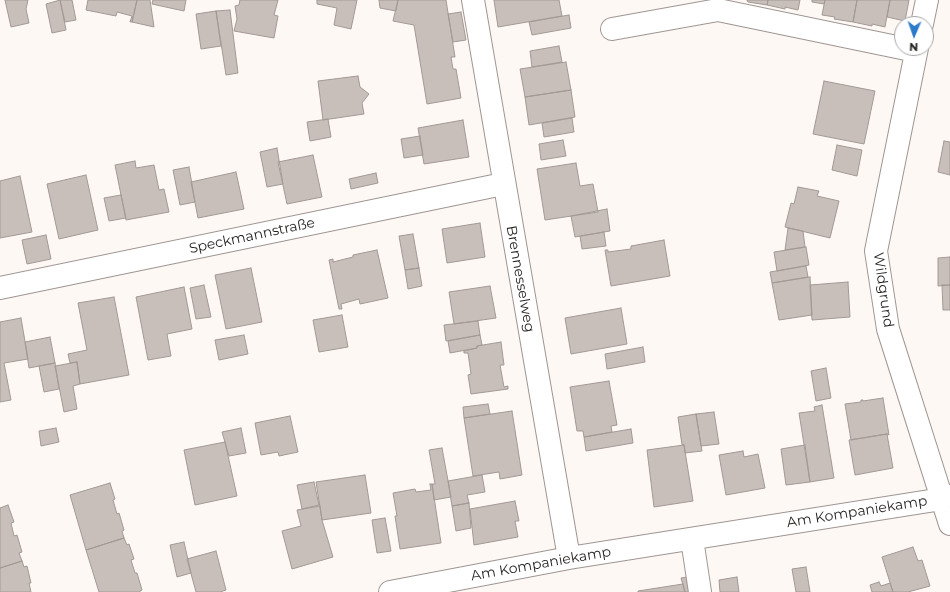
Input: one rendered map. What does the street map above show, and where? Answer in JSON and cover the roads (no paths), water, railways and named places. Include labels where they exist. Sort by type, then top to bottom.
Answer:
[{"type":"street","name":"Brennesselweg","points":[[473,0],[569,558]]},
{"type":"street","points":[[924,16],[927,0]]},
{"type":"street","name":"Wildgrund","points":[[612,29],[718,10],[894,46]]},
{"type":"street","name":"Wildgrund","points":[[915,56],[876,251],[888,329],[946,497],[950,524]]},
{"type":"street","name":"Speckmannstraße","points":[[0,288],[504,184]]},
{"type":"street","name":"Am Kompaniekamp","points":[[390,592],[569,558],[946,497]]},
{"type":"street","points":[[692,539],[700,592]]}]
